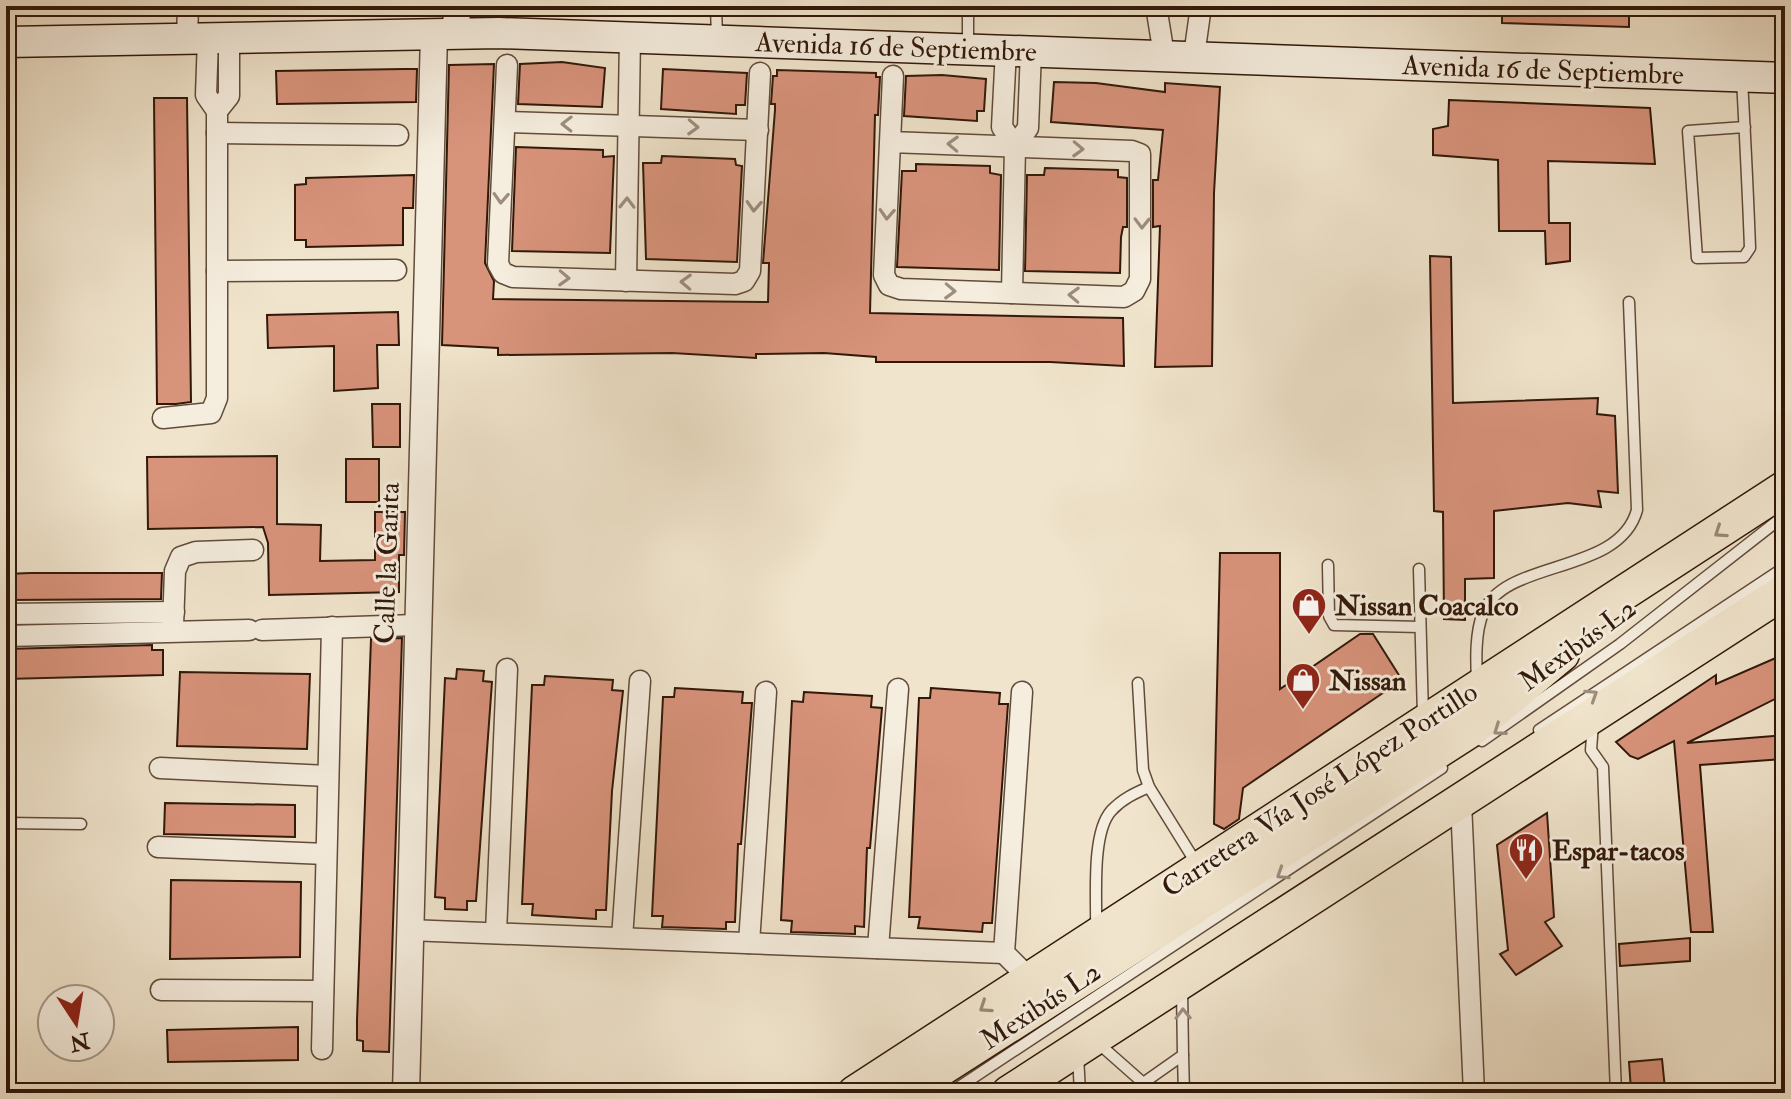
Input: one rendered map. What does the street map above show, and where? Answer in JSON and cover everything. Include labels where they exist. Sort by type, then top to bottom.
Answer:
[{"type":"main road","name":"Avenida 16 de Septiembre","points":[[6,42],[208,38],[449,25],[630,37],[1785,78]]},
{"type":"main road","name":"Carretera Vía José López Portillo","points":[[855,1093],[1095,934],[1785,488]]},
{"type":"main road","points":[[903,1093],[1473,737],[1684,556]]},
{"type":"main road","points":[[1006,1089],[1085,1042],[1192,966],[1461,803],[1785,591]]},
{"type":"street","points":[[163,418],[211,413],[217,398],[217,111],[206,95],[208,38],[188,6]]},
{"type":"street","points":[[1156,6],[1164,55]]},
{"type":"street","points":[[1194,56],[1201,6]]},
{"type":"street","name":"Calle la Garita","points":[[406,1093],[416,625],[449,25]]},
{"type":"street","points":[[626,281],[630,37]]},
{"type":"street","points":[[1012,293],[1015,146],[1002,127],[1019,50]]},
{"type":"street","points":[[507,65],[498,264],[503,273],[513,277],[626,281],[735,284],[744,281],[750,271],[760,73]]},
{"type":"street","points":[[890,142],[1132,151],[1143,159],[1140,279],[1134,291],[1124,297],[901,289],[889,285],[884,275],[890,142],[893,76]]},
{"type":"street","points":[[505,122],[758,130]]},
{"type":"street","points":[[217,133],[398,135]]},
{"type":"street","points":[[217,271],[396,270]]},
{"type":"street","points":[[172,634],[175,571],[181,557],[196,552],[253,550]]},
{"type":"street","points":[[6,614],[174,612]]},
{"type":"street","points":[[6,636],[172,634],[416,625]]},
{"type":"street","points":[[322,1049],[332,627]]},
{"type":"street","points":[[496,933],[507,669]]},
{"type":"street","points":[[622,938],[640,681]]},
{"type":"street","points":[[878,948],[898,689]]},
{"type":"street","points":[[749,943],[766,692]]},
{"type":"street","points":[[1004,953],[1022,692]]},
{"type":"street","points":[[160,768],[328,776]]},
{"type":"street","points":[[1461,803],[1474,1093]]},
{"type":"street","points":[[158,847],[326,854]]},
{"type":"street","points":[[408,930],[1004,953],[1029,978]]},
{"type":"street","points":[[161,990],[323,991]]},
{"type":"lane","points":[[716,6],[717,40]]},
{"type":"lane","points":[[968,6],[968,48]]},
{"type":"lane","points":[[1742,77],[1745,127],[1748,254],[1697,258],[1688,131],[1745,127]]},
{"type":"lane","points":[[1477,687],[1476,653],[1483,613],[1495,595],[1529,578],[1571,565],[1621,537],[1633,524],[1637,510],[1629,302]]},
{"type":"lane","name":"Mexibús L2","points":[[1473,737],[1620,644],[1785,515]]},
{"type":"lane","points":[[1328,565],[1329,616],[1334,625],[1420,627]]},
{"type":"lane","name":"Mexibús L2","points":[[1533,734],[1785,567]]},
{"type":"lane","points":[[1419,569],[1423,722]]},
{"type":"lane","points":[[1138,683],[1143,770],[1149,787],[1199,867]]},
{"type":"lane","points":[[1593,715],[1591,750],[1603,767],[1616,1093]]},
{"type":"lane","name":"Mexibús L2","points":[[950,1093],[1449,764]]},
{"type":"lane","points":[[1095,934],[1098,846],[1109,813],[1125,798],[1149,787]]},
{"type":"lane","points":[[6,823],[81,824]]},
{"type":"lane","points":[[1184,1093],[1183,1055],[1192,966]]},
{"type":"lane","name":"Mexibús L2","points":[[1006,1089],[1192,966]]},
{"type":"lane","points":[[1080,1093],[1085,1042],[1141,1081]]},
{"type":"lane","points":[[1129,1093],[1141,1081],[1183,1055]]},
{"type":"building","points":[[1502,6],[1629,6],[1629,27],[1502,23]]},
{"type":"building","points":[[562,62],[605,68],[602,107],[518,104],[520,64]]},
{"type":"building","points":[[494,64],[485,263],[494,281],[493,299],[768,302],[769,263],[763,263],[775,110],[775,104],[771,104],[773,76],[777,76],[777,70],[876,73],[876,77],[880,77],[878,115],[875,115],[870,313],[1123,318],[1124,366],[1050,362],[876,362],[876,357],[824,353],[756,354],[756,358],[672,353],[498,355],[498,348],[442,345],[449,65]]},
{"type":"building","points":[[417,69],[416,102],[277,104],[276,71]]},
{"type":"building","points":[[663,69],[747,73],[745,105],[736,105],[736,114],[661,109]]},
{"type":"building","points":[[906,76],[986,79],[984,111],[977,111],[977,121],[904,116]]},
{"type":"building","points":[[1054,82],[1096,83],[1165,92],[1165,83],[1220,87],[1214,193],[1212,366],[1155,367],[1160,226],[1153,227],[1153,180],[1158,180],[1163,130],[1051,122]]},
{"type":"building","points":[[154,98],[187,98],[191,402],[176,404],[157,404]]},
{"type":"building","points":[[1449,100],[1650,108],[1655,164],[1548,161],[1549,223],[1570,223],[1570,261],[1546,264],[1545,231],[1499,231],[1498,160],[1433,155],[1433,129],[1448,126]]},
{"type":"building","points":[[516,147],[603,150],[603,157],[614,156],[610,253],[512,251]]},
{"type":"building","points":[[662,156],[735,159],[736,165],[742,166],[737,262],[646,259],[643,163],[661,163]]},
{"type":"building","points":[[916,164],[990,166],[990,173],[1001,175],[999,270],[897,267],[902,171],[916,171]]},
{"type":"building","points":[[1045,168],[1118,170],[1118,177],[1127,178],[1127,227],[1123,227],[1121,237],[1120,273],[1025,271],[1027,175],[1044,175]]},
{"type":"building","points":[[414,175],[413,208],[403,208],[403,245],[306,247],[306,240],[295,240],[295,185],[306,184],[306,178]]},
{"type":"building","points":[[1430,256],[1451,257],[1453,403],[1598,398],[1597,414],[1615,416],[1618,493],[1598,491],[1601,507],[1568,503],[1494,511],[1494,578],[1465,579],[1465,620],[1444,619],[1443,512],[1434,511]]},
{"type":"building","points":[[398,312],[399,345],[377,345],[378,388],[334,391],[334,346],[268,348],[267,315]]},
{"type":"building","points":[[372,404],[400,404],[400,447],[373,447]]},
{"type":"building","points":[[277,456],[277,524],[321,525],[320,561],[375,560],[375,512],[405,512],[404,555],[399,555],[399,592],[269,595],[268,543],[263,527],[148,529],[147,457]]},
{"type":"building","points":[[346,459],[379,459],[379,502],[346,502]]},
{"type":"building","points":[[1220,553],[1280,553],[1280,689],[1360,634],[1373,634],[1402,680],[1243,788],[1239,819],[1224,829],[1214,824]]},
{"type":"building","points":[[162,573],[161,599],[6,600],[6,574]]},
{"type":"building","points":[[402,638],[389,1052],[363,1051],[363,1041],[357,1040],[357,1020],[371,639]]},
{"type":"building","points":[[152,645],[152,650],[163,650],[163,675],[6,679],[6,649]]},
{"type":"building","points":[[1785,654],[1785,694],[1687,743],[1785,735],[1785,759],[1700,765],[1713,932],[1691,932],[1674,741],[1638,759],[1630,756],[1616,742],[1716,675],[1716,684]]},
{"type":"building","points":[[457,669],[484,671],[483,681],[492,682],[476,901],[467,901],[467,910],[445,909],[445,898],[435,897],[445,678],[456,679]]},
{"type":"building","points":[[180,672],[310,674],[307,749],[177,746]]},
{"type":"building","points":[[545,676],[613,680],[612,690],[623,691],[612,791],[606,910],[596,910],[596,919],[532,915],[533,904],[522,904],[532,685],[544,685]]},
{"type":"building","points":[[675,688],[743,692],[742,703],[752,703],[741,844],[738,844],[735,922],[726,922],[726,929],[662,927],[663,916],[652,916],[663,697],[674,697]]},
{"type":"building","points":[[931,688],[1000,693],[999,704],[1008,704],[992,923],[983,923],[982,932],[918,928],[920,917],[909,917],[919,698],[930,698]]},
{"type":"building","points":[[804,692],[872,696],[871,707],[882,708],[870,848],[867,848],[864,927],[855,926],[855,934],[791,932],[792,921],[781,920],[792,701],[803,702]]},
{"type":"building","points":[[165,803],[295,805],[295,837],[164,834]]},
{"type":"building","name":"Espar-tacos","points":[[1547,813],[1554,917],[1545,922],[1562,946],[1516,975],[1500,954],[1508,950],[1497,845]]},
{"type":"building","points":[[171,880],[301,882],[300,957],[170,959]]},
{"type":"building","points":[[1690,938],[1690,961],[1620,966],[1619,944]]},
{"type":"building","points":[[298,1027],[298,1060],[168,1062],[167,1030]]},
{"type":"building","points":[[1662,1059],[1665,1089],[1631,1090],[1629,1062]]},
{"type":"place","name":"Nissan Coacalco","points":[[1309,636]]},
{"type":"place","name":"Nissan","points":[[1303,711]]},
{"type":"place","name":"Espar-tacos","points":[[1526,881]]}]
